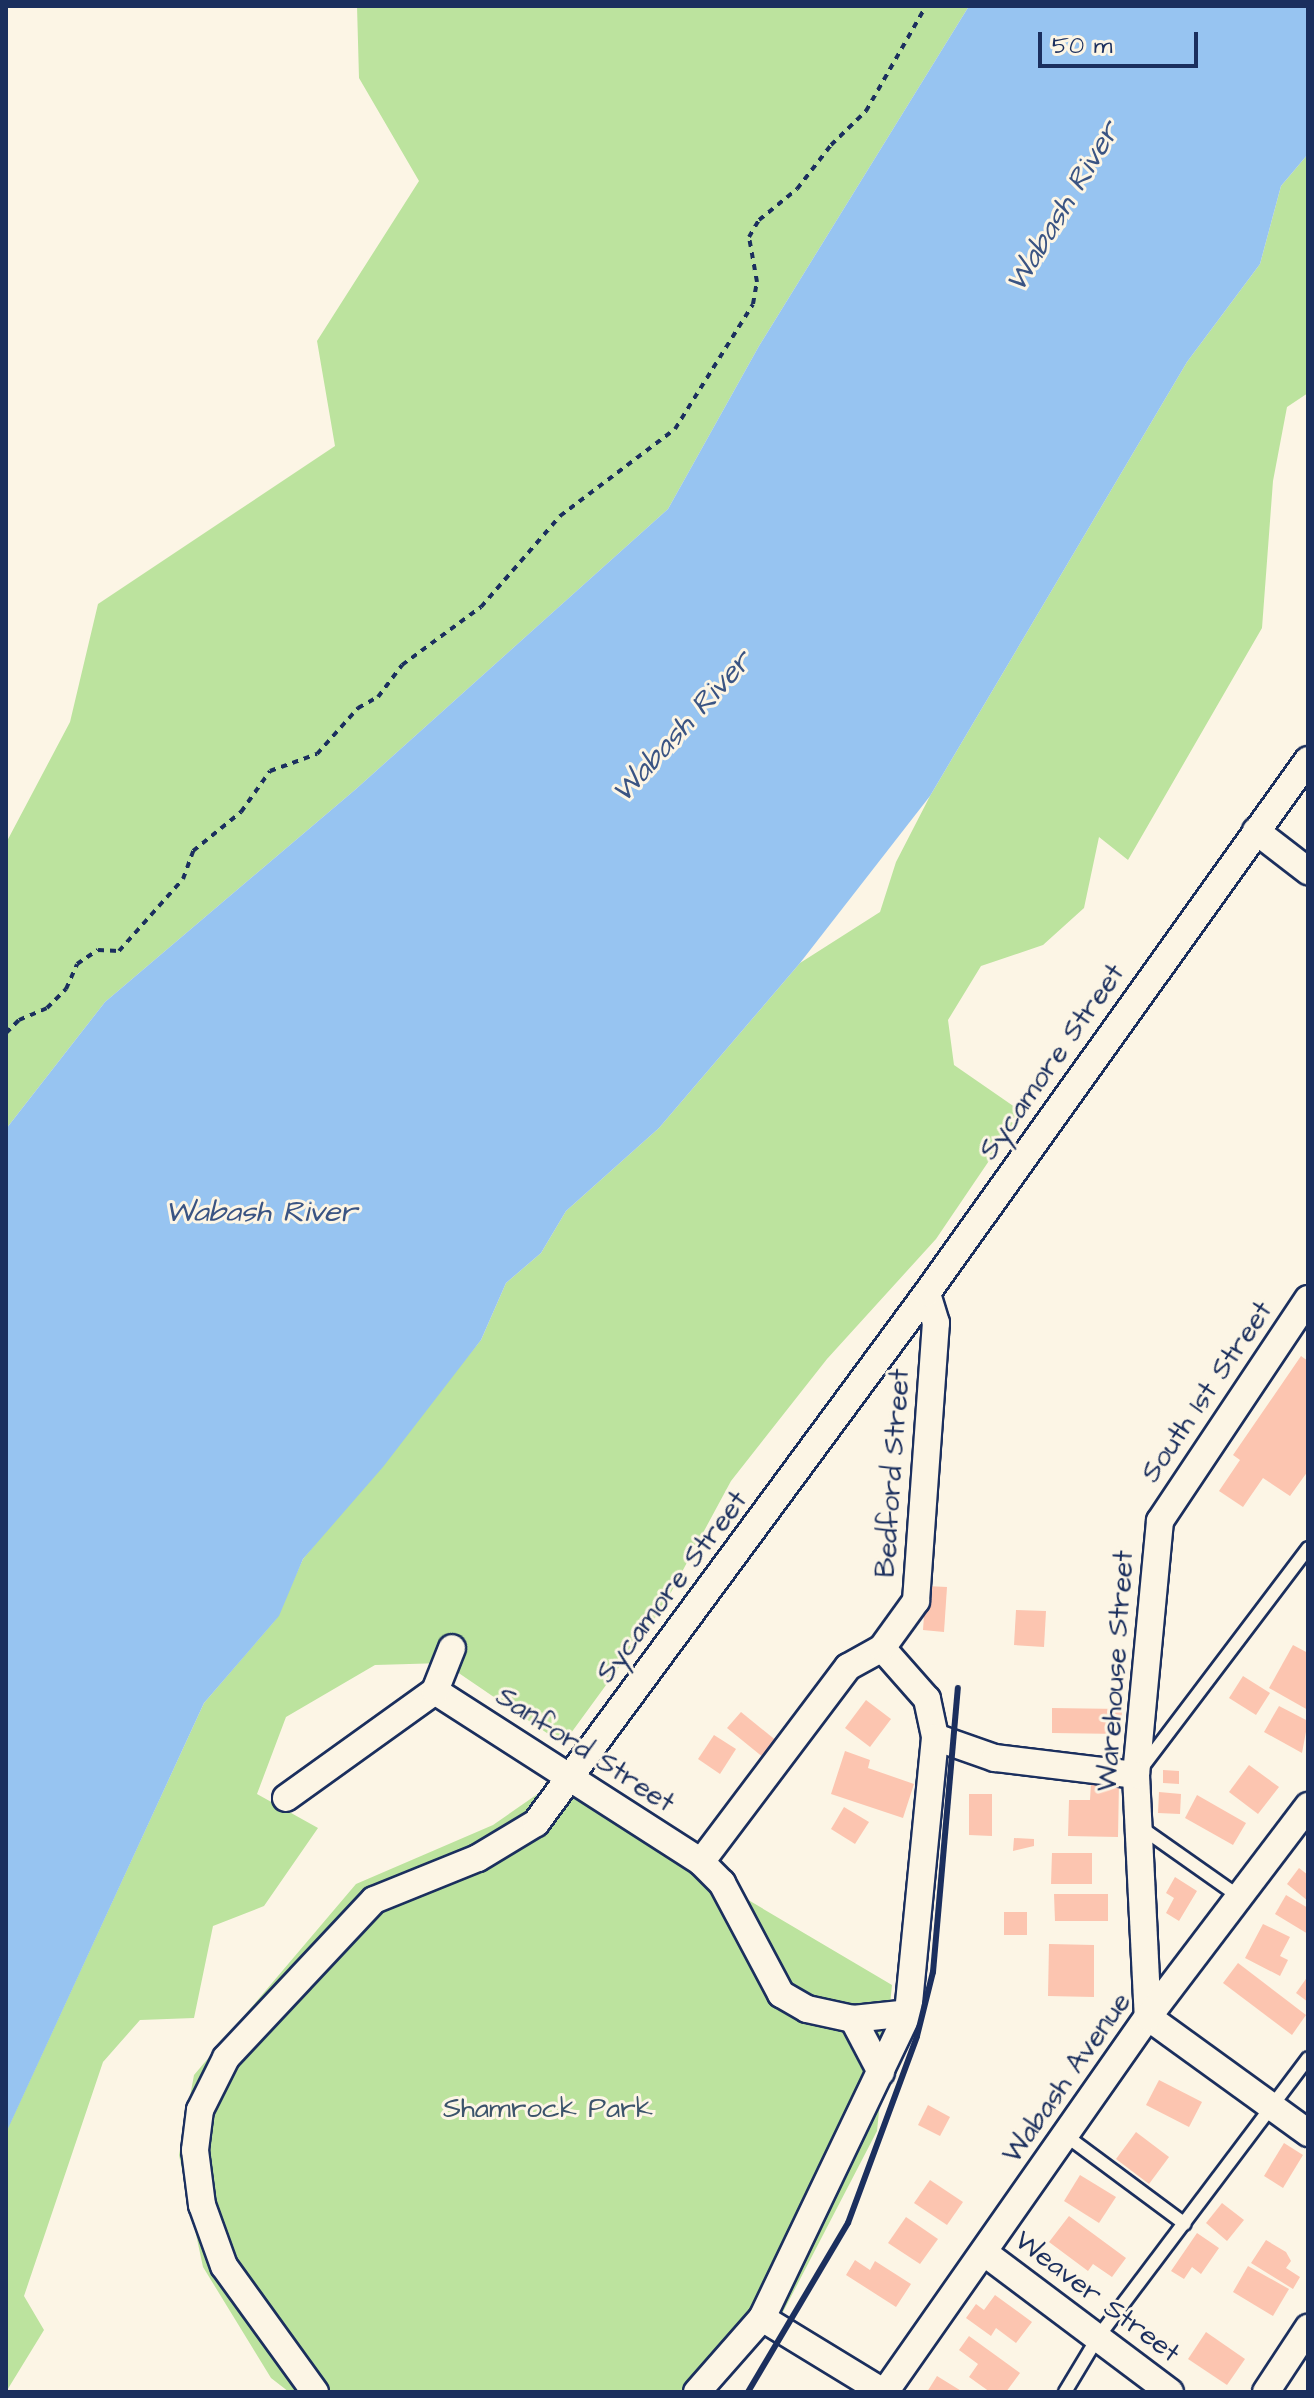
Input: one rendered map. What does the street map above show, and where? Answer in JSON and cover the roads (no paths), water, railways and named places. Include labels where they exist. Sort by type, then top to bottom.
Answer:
[{"type":"street","name":"Sycamore Street","points":[[315,2392],[224,2266],[202,2205],[195,2150],[205,2096],[226,2058],[353,1918],[394,1889],[478,1858],[519,1837],[536,1823],[927,1293],[1308,760]]},
{"type":"street","points":[[1256,831],[1308,871]]},
{"type":"street","name":"Bedford Street","points":[[701,1862],[848,1667],[882,1648],[916,1601],[936,1323],[927,1293]]},
{"type":"street","name":"South 1st Street","points":[[1160,1521],[1308,1299]]},
{"type":"street","name":"Warehouse Street","points":[[1148,2017],[1136,1775],[1160,1521]]},
{"type":"street","points":[[286,1798],[435,1691],[452,1648]]},
{"type":"street","points":[[697,2392],[762,2318],[908,2013],[935,1737],[927,1699],[882,1648]]},
{"type":"street","name":"Sanford Street","points":[[435,1691],[701,1862],[722,1883],[781,1994],[807,2009],[853,2019],[908,2013]]},
{"type":"street","points":[[935,1737],[995,1758],[1136,1775]]},
{"type":"street","name":"Wabash Avenue","points":[[884,2392],[986,2254],[1148,2017],[1308,1806]]},
{"type":"street","points":[[1148,2017],[1308,2133]]},
{"type":"street","points":[[853,2019],[881,2072]]},
{"type":"street","name":"Weaver Street","points":[[986,2254],[1170,2392]]},
{"type":"street","points":[[762,2318],[884,2392]]},
{"type":"street","points":[[1266,2392],[1308,2328]]},
{"type":"lane","points":[[1136,1775],[1308,1548]]},
{"type":"lane","points":[[1139,1826],[1241,1898]]},
{"type":"lane","points":[[1065,2392],[1098,2337],[1308,2058]]},
{"type":"lane","points":[[1065,2135],[1185,2224]]},
{"type":"water","name":"Wabash River","points":[[969,6],[1308,6],[1308,154],[1281,186],[1260,264],[1187,362],[930,796],[800,963],[659,1128],[566,1211],[541,1253],[506,1283],[481,1340],[383,1467],[303,1559],[279,1616],[204,1703],[6,2133],[6,1129],[105,1002],[356,789],[668,509],[759,346]]},
{"type":"railway","points":[[748,2392],[848,2223],[917,2036],[933,1972],[958,1688]]},
{"type":"park label","name":"Shamrock Park","points":[[548,2109]]}]
